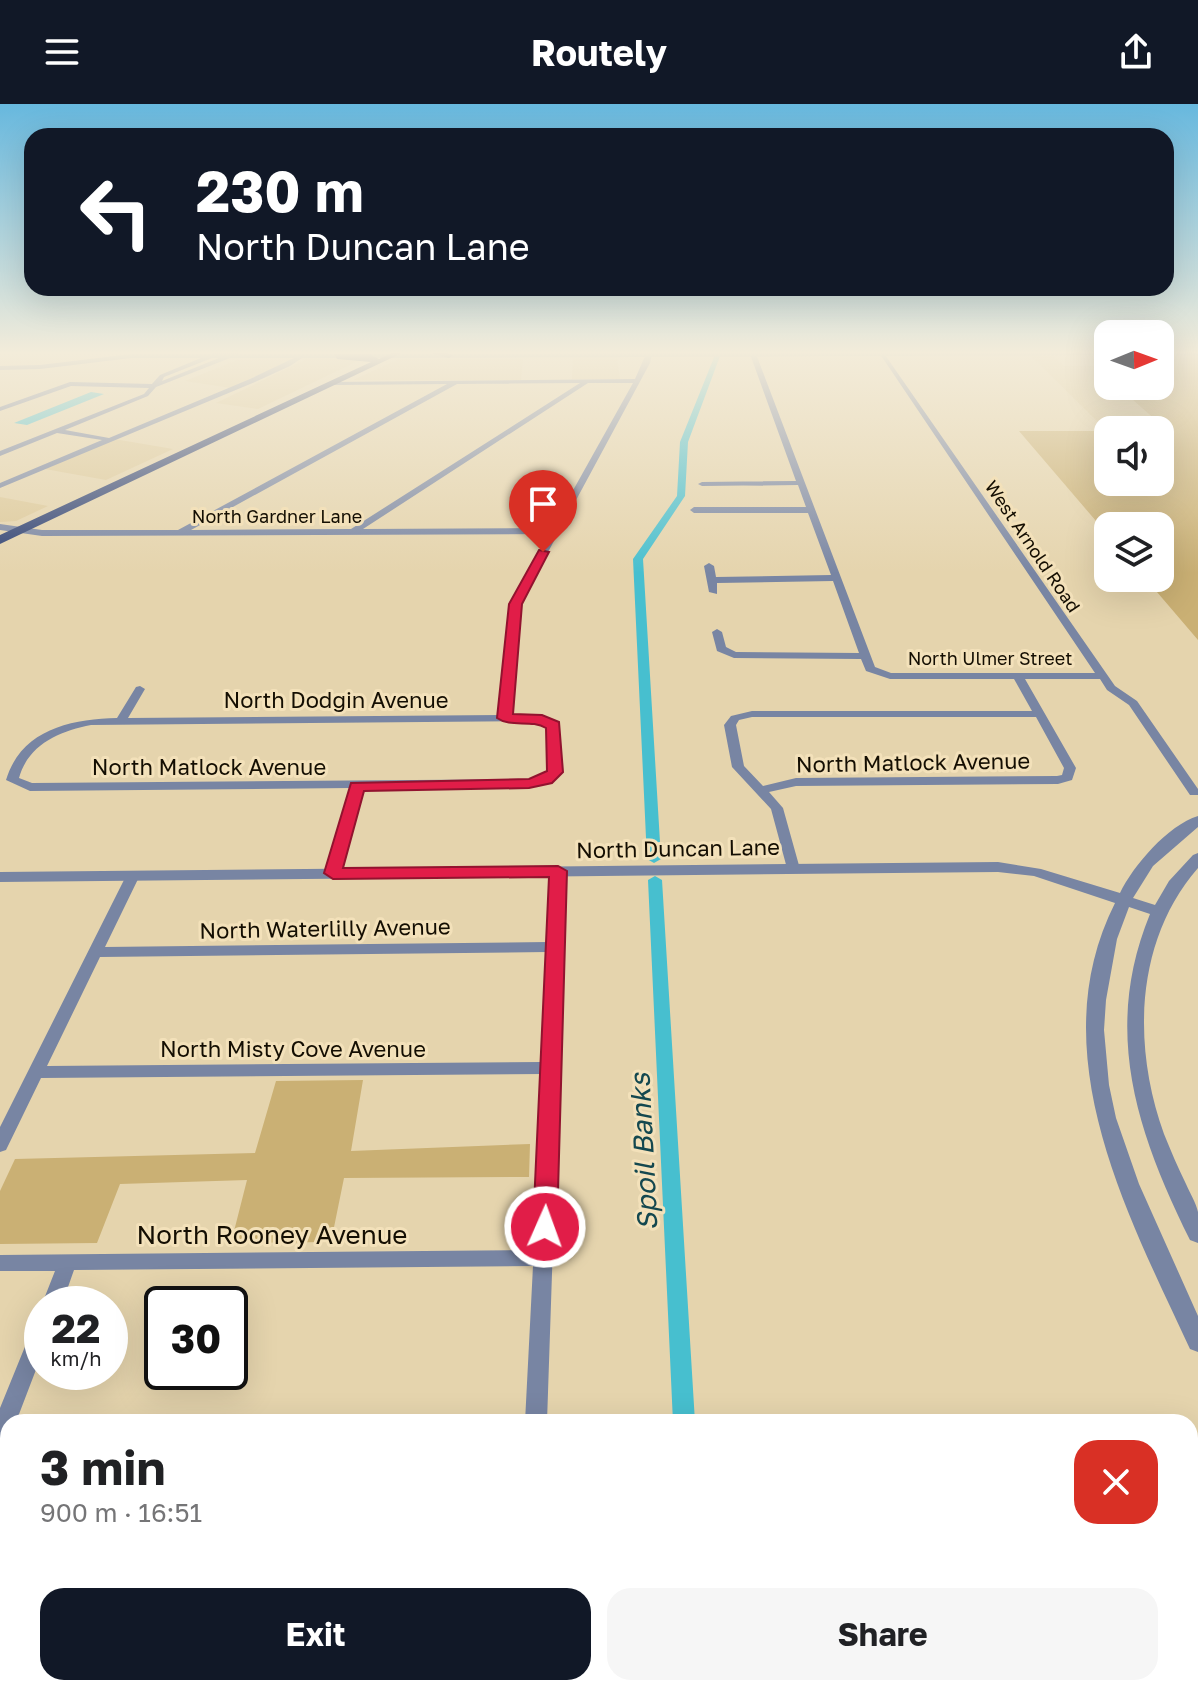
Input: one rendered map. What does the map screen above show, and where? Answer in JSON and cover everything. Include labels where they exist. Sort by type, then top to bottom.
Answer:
[{"type":"main road","points":[[0,540],[245,425]]},
{"type":"street","points":[[0,454],[70,425]]},
{"type":"street","points":[[0,486],[144,425]]},
{"type":"street","points":[[178,533],[376,425]]},
{"type":"street","points":[[354,532],[520,425]]},
{"type":"street","points":[[505,718],[515,604],[613,425]]},
{"type":"street","points":[[717,632],[721,649],[727,654],[865,656],[780,425]]},
{"type":"street","name":"West Arnold Road","points":[[932,425],[1111,688],[1133,703],[1194,792]]},
{"type":"street","points":[[55,431],[107,440]]},
{"type":"street","points":[[702,484],[801,483]]},
{"type":"street","points":[[694,510],[811,510]]},
{"type":"street","name":"North Gardner Lane","points":[[0,527],[18,531],[178,533],[555,531]]},
{"type":"street","points":[[709,566],[714,592]]},
{"type":"street","points":[[712,580],[837,578]]},
{"type":"street","name":"North Ulmer Street","points":[[865,656],[870,669],[878,674],[1103,676]]},
{"type":"street","points":[[1018,676],[1040,714]]},
{"type":"street","points":[[121,721],[140,689]]},
{"type":"street","points":[[793,869],[777,808],[744,777],[735,759],[730,725],[735,718],[752,714],[1040,714]]},
{"type":"street","name":"North Matlock Avenue","points":[[759,791],[796,782],[1058,780],[1068,777],[1070,768],[1040,714]]},
{"type":"street","name":"North Dodgin Avenue","points":[[17,784],[12,780],[13,775],[41,738],[76,724],[121,721],[534,718],[550,722],[556,729],[555,772],[546,779]]},
{"type":"street","name":"North Matlock Avenue","points":[[17,784],[30,787],[357,786],[529,784],[546,779]]},
{"type":"street","points":[[333,873],[357,786]]},
{"type":"street","points":[[1198,820],[1147,863],[1124,899],[1108,941],[1099,983],[1096,1027],[1099,1086],[1124,1170],[1198,1342]]},
{"type":"street","points":[[1198,858],[1179,876],[1158,911],[1144,952],[1137,992],[1137,1048],[1149,1118],[1198,1234]]},
{"type":"street","name":"North Duncan Lane","points":[[0,877],[998,867],[1036,872],[1158,911]]},
{"type":"street","points":[[536,1414],[558,871]]},
{"type":"street","points":[[0,1145],[133,875]]},
{"type":"street","name":"North Waterlilly Avenue","points":[[95,952],[556,947]]},
{"type":"street","name":"North Misty Cove Avenue","points":[[36,1072],[551,1068]]},
{"type":"street","name":"North Rooney Avenue","points":[[0,1263],[544,1258]]},
{"type":"street","points":[[59,1286],[68,1262]]},
{"type":"street","points":[[8,1414],[24,1374]]},
{"type":"shaded area","points":[[1174,425],[1198,425],[1198,640],[1157,592],[1174,592],[1174,512],[1094,512],[1094,519],[1019,431],[1094,431],[1094,496],[1174,496]]},
{"type":"shaded area","points":[[114,439],[173,449],[106,480],[45,469]]},
{"type":"shaded area","points":[[0,497],[48,506],[16,521],[0,522]]},
{"type":"shaded area","points":[[363,1080],[351,1151],[530,1144],[529,1177],[344,1178],[331,1242],[231,1243],[247,1180],[120,1184],[97,1243],[0,1244],[0,1191],[15,1159],[255,1153],[276,1081]]},
{"type":"waterway","points":[[654,859],[638,559],[681,496],[684,442],[690,425]]},
{"type":"waterway","name":"Spoil Banks","points":[[655,880],[684,1414]]},
{"type":"route","points":[[543,552],[515,604],[505,718],[542,719],[554,726],[555,772],[538,783],[529,784],[357,786],[333,873],[558,871],[545,1227]]}]
